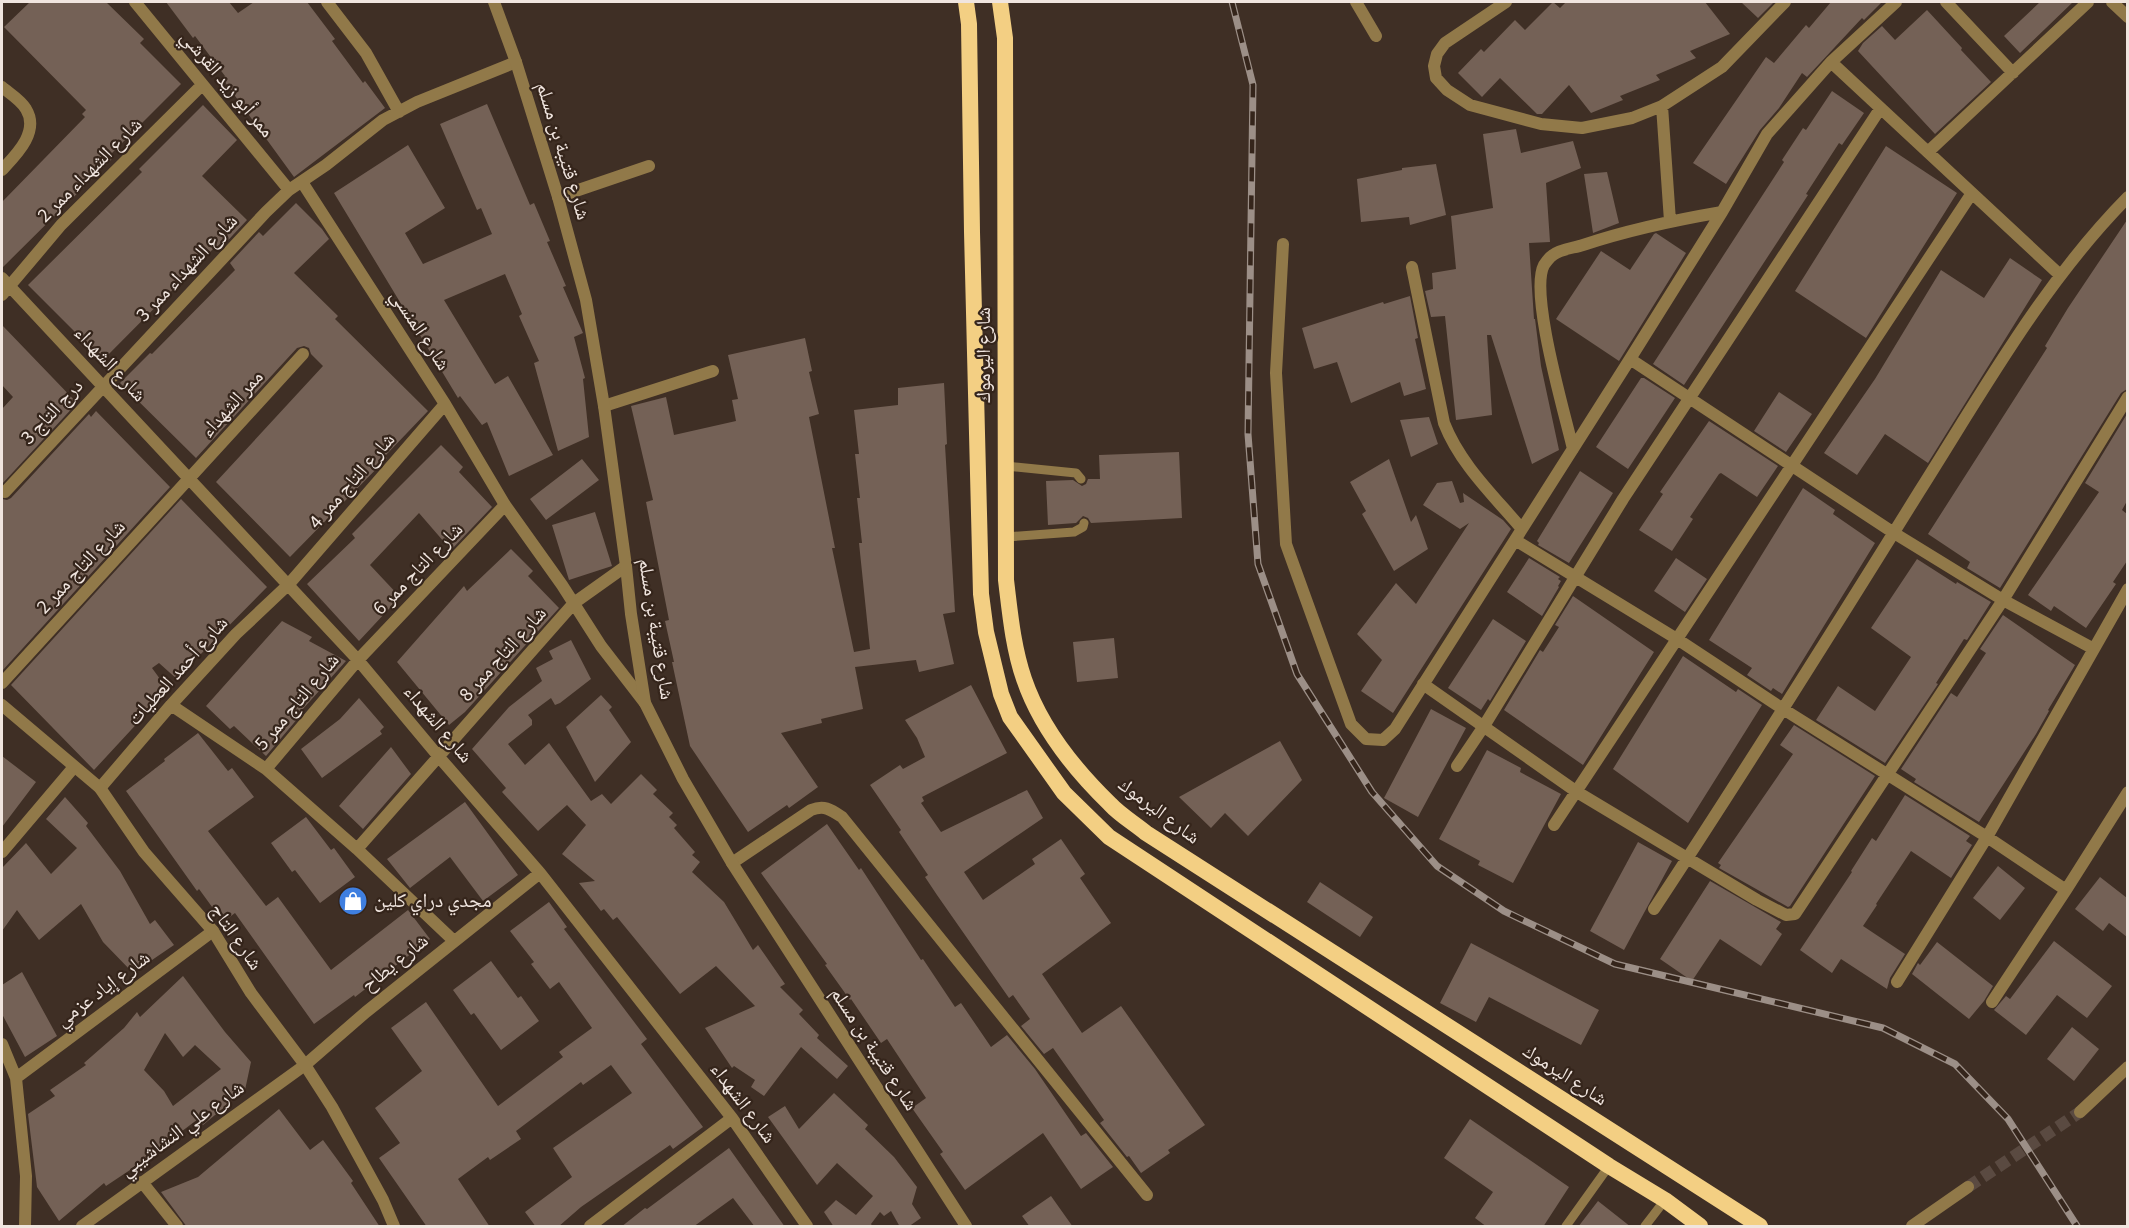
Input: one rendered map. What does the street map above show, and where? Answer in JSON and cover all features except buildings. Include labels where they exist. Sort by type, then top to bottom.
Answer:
[{"type":"highway","name":"شارع اليرموك","points":[[966,2],[969,24],[972,256],[981,594],[992,662],[1010,717],[1064,793],[1109,837],[1609,1166],[1665,1200],[1700,1227]]},
{"type":"highway","name":"شارع اليرموك","points":[[1000,2],[1005,38],[1006,580],[1012,633],[1024,680],[1043,719],[1072,762],[1111,805],[1146,833],[1760,1227]]},
{"type":"street","name":"ممر أبو زيد القرشي","points":[[135,2],[290,190]]},
{"type":"street","points":[[327,2],[366,53],[399,112]]},
{"type":"street","name":"شارع قتيبة بن مسلم","points":[[494,2],[516,62],[558,197],[586,300],[604,406],[645,703],[683,779],[732,863],[966,1227]]},
{"type":"street","points":[[1356,2],[1376,36]]},
{"type":"street","points":[[1506,2],[1445,43],[1434,66],[1436,78],[1447,90],[1470,105],[1541,124],[1582,128],[1632,118],[1662,106],[1722,67],[1785,2]]},
{"type":"street","points":[[1282,244],[1276,373],[1286,544],[1351,724],[1366,739],[1383,740],[1395,729],[1573,449],[1722,212],[1767,134],[1831,62],[1896,2]]},
{"type":"street","points":[[1946,2],[2013,73]]},
{"type":"street","points":[[1929,151],[2088,2]]},
{"type":"street","points":[[2112,2],[2127,17]]},
{"type":"street","points":[[302,182],[383,120],[446,90],[516,62]]},
{"type":"street","points":[[1831,62],[2060,275]]},
{"type":"street","name":"شارع الشهداء ممر 2","points":[[4,286],[61,225],[202,85]]},
{"type":"street","points":[[2,87],[25,107],[29,123],[28,135],[23,147],[2,170]]},
{"type":"street","points":[[1662,106],[1670,221]]},
{"type":"street","points":[[1457,766],[1484,726],[1623,499],[1880,110]]},
{"type":"street","points":[[558,197],[649,166]]},
{"type":"street","name":"شارع الشهداء ممر 3","points":[[104,385],[266,212],[302,182]]},
{"type":"street","name":"شارع المنسي","points":[[302,182],[445,404],[505,505],[574,603],[601,646],[645,703]]},
{"type":"street","points":[[1554,825],[1972,193]]},
{"type":"street","points":[[1654,909],[1783,709],[1986,385],[2060,275],[2095,230],[2127,197]]},
{"type":"street","points":[[1573,449],[1539,295],[1539,278],[1544,264],[1554,254],[1670,221],[1722,212]]},
{"type":"street","points":[[1412,267],[1444,423],[1452,443],[1518,534],[1575,577],[1677,639],[1886,776],[1987,837],[2066,890]]},
{"type":"street","name":"شارع الشهداء","points":[[4,286],[104,385],[289,584],[358,660],[540,873],[732,1118],[807,1227]]},
{"type":"street","name":"ممر الشهداء","points":[[190,479],[303,354]]},
{"type":"street","points":[[1630,359],[1894,533],[2002,600],[2094,649]]},
{"type":"street","points":[[604,406],[713,371]]},
{"type":"street","name":"درج التاج 3","points":[[5,492],[104,385]]},
{"type":"street","points":[[1423,684],[1577,792],[1757,900],[1786,915],[1795,914],[2002,600],[2127,397]]},
{"type":"street","name":"شارع التاج ممر 4","points":[[289,584],[445,404]]},
{"type":"street","name":"شارع التاج ممر 2","points":[[2,683],[120,552],[190,479]]},
{"type":"street","name":"شارع التاج ممر 6","points":[[358,660],[505,505]]},
{"type":"street","name":"شارع التاج ممر 8","points":[[357,849],[574,603],[627,566]]},
{"type":"street","name":"شارع أحمد العطيات","points":[[100,788],[236,634],[289,584]]},
{"type":"street","points":[[1897,982],[1987,837],[2127,589]]},
{"type":"street","name":"شارع التاج ممر 5","points":[[266,769],[358,660]]},
{"type":"street","name":"شارع التاج","points":[[2,705],[100,788],[144,852],[213,931],[251,993],[305,1065],[354,1145],[383,1200],[394,1227]]},
{"type":"street","points":[[171,705],[266,769],[357,849],[454,941]]},
{"type":"street","points":[[2,852],[74,767]]},
{"type":"street","points":[[1992,1002],[2127,792]]},
{"type":"street","points":[[732,863],[810,810],[820,807],[829,808],[842,817],[1147,1195]]},
{"type":"street","name":"شارع يطاح","points":[[305,1065],[540,873]]},
{"type":"street","name":"شارع إياد عزمي","points":[[16,1078],[213,931]]},
{"type":"street","points":[[2,1044],[16,1078],[26,1176],[25,1227]]},
{"type":"street","name":"شارع علي النشاشيبي","points":[[82,1227],[305,1065]]},
{"type":"street","points":[[2080,1112],[2127,1066]]},
{"type":"street","points":[[590,1227],[732,1118]]},
{"type":"street","points":[[142,1182],[177,1227]]},
{"type":"street","points":[[1912,1227],[1968,1187]]},
{"type":"lane","points":[[1006,466],[1076,473],[1081,479]]},
{"type":"lane","points":[[1006,537],[1074,532],[1083,528],[1084,523]]},
{"type":"lane","points":[[1566,1227],[1609,1166]]},
{"type":"lane","points":[[1645,1227],[1665,1200]]},
{"type":"tunnel","points":[[1968,1187],[2080,1112]]},
{"type":"railway","points":[[1232,2],[1253,85],[1248,434],[1258,564],[1297,674],[1372,792],[1437,866],[1504,911],[1615,964],[1883,1028],[1955,1064],[2008,1119],[2077,1226]]},
{"type":"place","name":"مجدي دراي كلين","points":[[353,901]]}]
